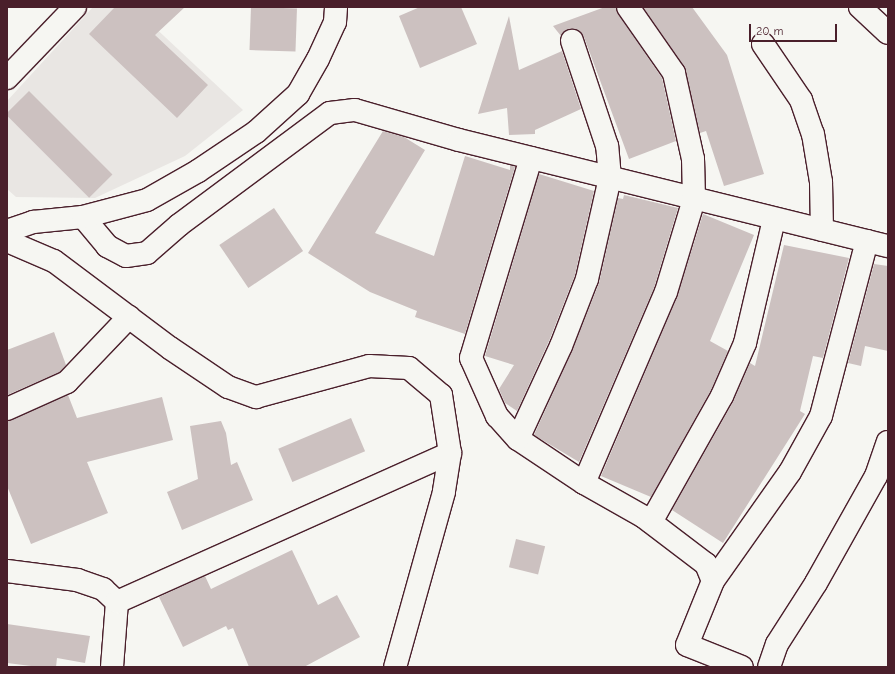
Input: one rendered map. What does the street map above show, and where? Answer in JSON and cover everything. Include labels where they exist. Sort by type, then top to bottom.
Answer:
[{"type":"street","points":[[7,78],[75,7]]},
{"type":"street","points":[[7,231],[33,222],[82,217],[147,200],[198,171],[256,132],[298,94],[318,59],[335,22],[336,7]]},
{"type":"street","points":[[584,483],[666,292],[694,199],[693,159],[674,73],[628,7]]},
{"type":"street","points":[[860,7],[888,33]]},
{"type":"street","points":[[518,439],[561,346],[587,279],[610,178],[607,146],[572,41]]},
{"type":"street","points":[[763,44],[801,100],[813,134],[822,182],[822,230]]},
{"type":"street","points":[[82,217],[108,246],[126,256],[147,253],[178,225],[330,113],[356,110],[531,158],[878,244],[821,416],[790,472],[713,581],[687,645],[742,667]]},
{"type":"street","points":[[531,158],[471,358],[497,416],[518,439],[584,483],[650,522],[706,564],[713,581]]},
{"type":"street","points":[[650,522],[722,396],[745,343],[774,219]]},
{"type":"street","points":[[7,241],[54,261],[129,317],[228,386],[256,397],[369,366],[410,368],[441,395],[450,453],[444,492],[395,667]]},
{"type":"street","points":[[7,409],[67,382],[129,317]]},
{"type":"street","points":[[769,667],[777,644],[816,583],[876,476],[888,442]]},
{"type":"street","points":[[117,602],[450,453]]},
{"type":"street","points":[[7,571],[77,580],[103,589],[117,602]]},
{"type":"street","points":[[112,667],[117,602]]},
{"type":"shaded area","points":[[93,7],[133,7],[243,110],[185,156],[95,198],[16,197],[7,189],[7,101]]},
{"type":"building","points":[[115,7],[185,7],[155,35],[208,85],[177,118],[89,34]]},
{"type":"building","points":[[251,7],[297,9],[295,52],[249,50]]},
{"type":"building","points":[[420,7],[461,7],[477,44],[420,68],[399,16]]},
{"type":"building","points":[[605,7],[616,7],[618,14],[662,78],[676,141],[629,159],[584,37],[574,29],[568,29],[561,36],[553,26]]},
{"type":"building","points":[[643,7],[692,7],[727,55],[764,174],[724,186],[706,131],[700,133],[684,66]]},
{"type":"building","points":[[509,16],[519,70],[562,51],[581,109],[535,130],[535,134],[509,135],[507,108],[478,114]]},
{"type":"building","points":[[29,91],[112,174],[89,198],[7,116],[7,113]]},
{"type":"building","points":[[383,131],[404,137],[425,150],[375,233],[434,256],[465,156],[510,170],[510,165],[515,167],[465,334],[415,317],[417,311],[370,292],[308,253]]},
{"type":"building","points":[[539,174],[594,191],[575,275],[549,341],[517,411],[505,403],[499,389],[514,365],[485,356]]},
{"type":"building","points":[[624,195],[678,208],[654,288],[579,462],[534,435],[572,351],[599,283],[618,198],[623,199]]},
{"type":"building","points":[[274,208],[303,251],[248,288],[219,245]]},
{"type":"building","points":[[703,214],[754,235],[710,341],[728,351],[711,390],[651,497],[601,476],[677,297]]},
{"type":"building","points":[[784,245],[849,258],[823,358],[813,356],[800,411],[805,414],[723,543],[672,510],[733,402],[750,363],[755,366]]},
{"type":"building","points":[[874,264],[888,266],[888,351],[865,346],[861,366],[848,363]]},
{"type":"building","points":[[54,332],[66,365],[60,372],[7,395],[7,350]]},
{"type":"building","points":[[68,395],[77,418],[162,397],[173,440],[87,462],[108,513],[31,544],[7,486],[7,421]]},
{"type":"building","points":[[351,418],[365,451],[292,482],[278,449]]},
{"type":"building","points":[[221,421],[226,433],[231,465],[237,462],[253,500],[182,530],[167,492],[198,479],[190,426]]},
{"type":"building","points":[[516,539],[545,546],[538,574],[509,567]]},
{"type":"building","points":[[292,550],[318,605],[337,595],[360,637],[304,667],[249,667],[233,628],[228,630],[226,626],[183,647],[159,597],[205,576],[211,589]]},
{"type":"building","points":[[7,624],[90,636],[85,663],[57,658],[56,667],[39,667],[7,663]]}]
